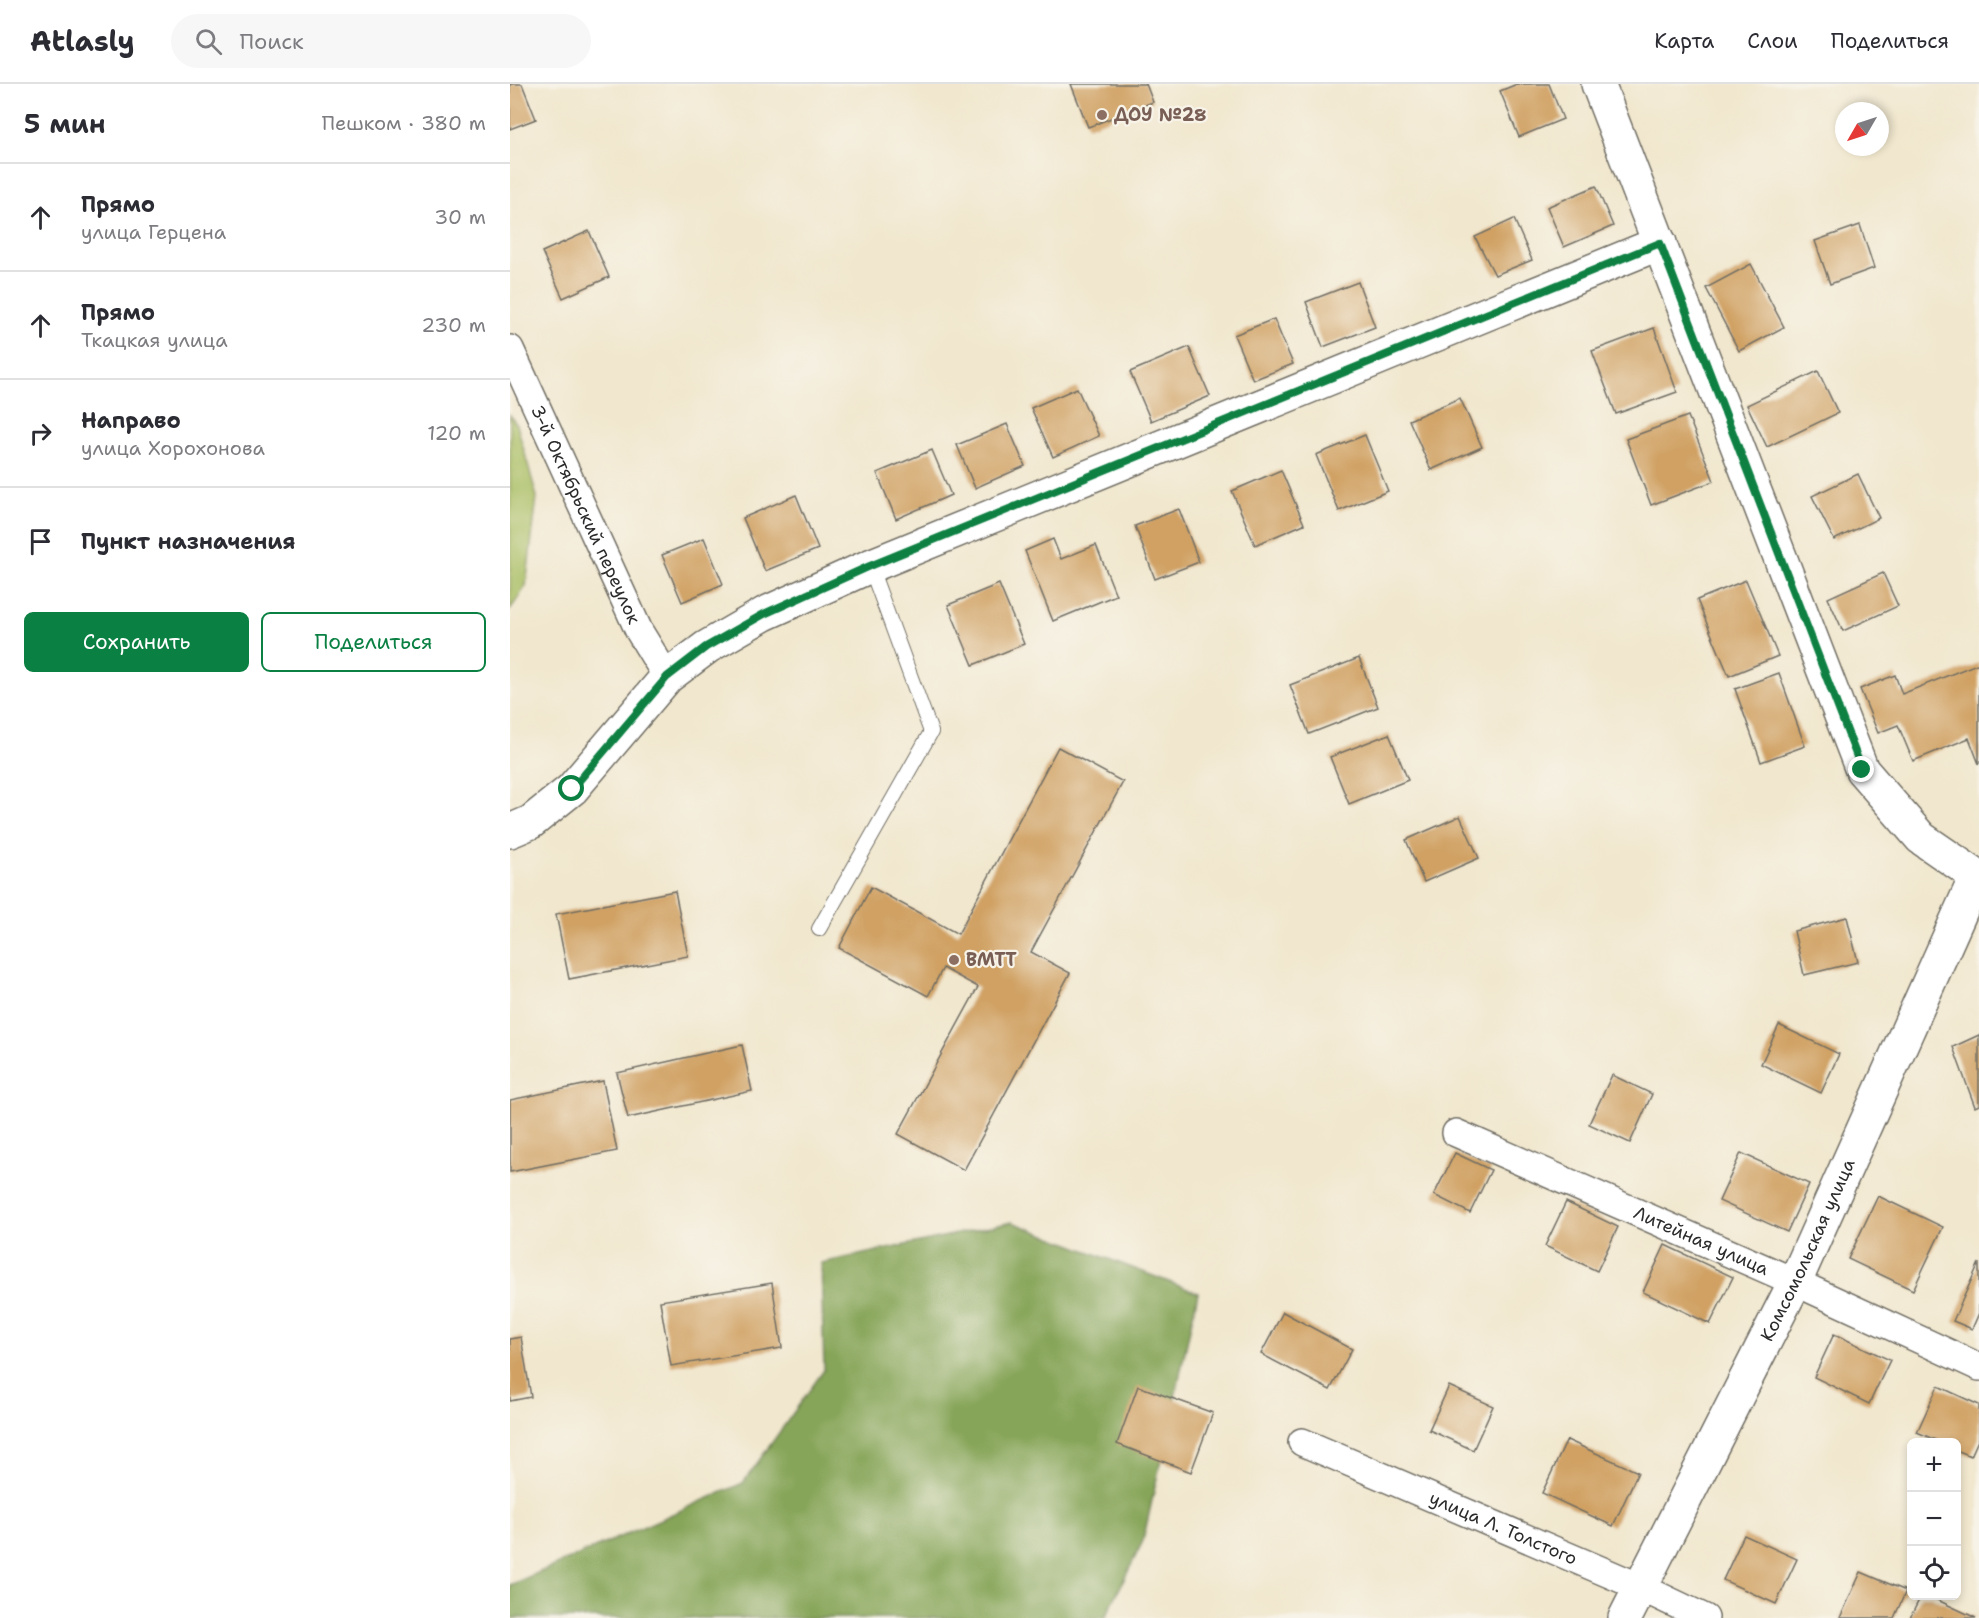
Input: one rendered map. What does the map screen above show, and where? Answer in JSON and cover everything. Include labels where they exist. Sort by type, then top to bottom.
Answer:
[{"type":"street","points":[[1598,84],[1862,770],[1921,838],[1978,876]]},
{"type":"street","points":[[510,831],[531,822],[572,789],[667,677],[706,647],[764,614],[870,566],[1660,243]]},
{"type":"street","name":"3-й Октябрьский переулок","points":[[510,349],[639,631],[667,677]]},
{"type":"street","name":"Комсомольская улица","points":[[1625,1618],[1795,1282],[1978,876]]},
{"type":"street","name":"Литейная улица","points":[[1456,1133],[1795,1282],[1979,1367]]},
{"type":"street","name":"улица Л. Толстого","points":[[1302,1442],[1640,1587],[1705,1618]]},
{"type":"lane","points":[[819,929],[931,732],[870,566]]},
{"type":"green space","points":[[510,415],[517,425],[537,497],[526,586],[510,610]]},
{"type":"green space","points":[[1012,1222],[1198,1293],[1143,1541],[1105,1618],[510,1618],[510,1585],[743,1483],[824,1370],[821,1263]]},
{"type":"building","points":[[510,84],[522,84],[536,119],[510,129]]},
{"type":"building","name":"ДОУ №28","points":[[1071,84],[1146,84],[1153,102],[1088,127]]},
{"type":"building","points":[[1517,84],[1549,84],[1563,119],[1519,137],[1500,91]]},
{"type":"building","points":[[1596,186],[1613,226],[1564,247],[1547,207]]},
{"type":"building","points":[[1514,219],[1532,260],[1495,275],[1475,237]]},
{"type":"building","points":[[1860,225],[1874,268],[1830,284],[1815,241]]},
{"type":"building","points":[[589,231],[609,277],[563,298],[542,252]]},
{"type":"building","points":[[1751,264],[1784,327],[1739,351],[1706,288]]},
{"type":"building","points":[[1358,282],[1375,327],[1323,347],[1306,302]]},
{"type":"building","points":[[1274,319],[1293,364],[1253,380],[1234,335]]},
{"type":"building","points":[[1654,328],[1677,392],[1616,414],[1592,351]]},
{"type":"building","points":[[1189,347],[1210,396],[1151,421],[1130,372]]},
{"type":"building","points":[[1818,371],[1838,413],[1767,447],[1747,405]]},
{"type":"building","points":[[1077,388],[1099,436],[1053,457],[1031,408]]},
{"type":"building","points":[[1460,398],[1482,447],[1431,470],[1409,420]]},
{"type":"building","points":[[1688,416],[1714,481],[1651,505],[1626,439]]},
{"type":"building","points":[[1007,424],[1025,466],[975,488],[957,445]]},
{"type":"building","points":[[1365,435],[1388,491],[1339,511],[1316,455]]},
{"type":"building","points":[[932,450],[951,495],[896,519],[877,473]]},
{"type":"building","points":[[1281,470],[1304,524],[1255,545],[1232,491]]},
{"type":"building","points":[[1858,474],[1879,518],[1834,540],[1812,496]]},
{"type":"building","points":[[796,495],[818,549],[765,571],[743,518]]},
{"type":"building","points":[[1179,509],[1199,562],[1155,579],[1135,526]]},
{"type":"building","points":[[704,538],[723,584],[682,602],[662,555]]},
{"type":"building","points":[[1053,539],[1061,559],[1096,545],[1116,595],[1053,621],[1025,551]]},
{"type":"building","points":[[1883,573],[1898,606],[1843,631],[1828,598]]},
{"type":"building","points":[[1746,580],[1778,656],[1729,676],[1697,600]]},
{"type":"building","points":[[999,584],[1024,644],[973,665],[948,605]]},
{"type":"building","points":[[1359,658],[1378,707],[1309,734],[1290,685]]},
{"type":"building","points":[[1979,663],[1979,764],[1969,738],[1913,761],[1898,725],[1878,733],[1860,689],[1895,675],[1902,694]]},
{"type":"building","points":[[1779,673],[1805,746],[1761,762],[1735,689]]},
{"type":"building","points":[[1389,734],[1408,780],[1349,804],[1330,757]]},
{"type":"building","name":"ВМТТ","points":[[1058,747],[1123,782],[1031,952],[1070,973],[964,1170],[898,1134],[978,987],[943,968],[928,996],[839,948],[871,887],[958,934]]},
{"type":"building","points":[[1460,816],[1479,858],[1424,882],[1406,840]]},
{"type":"building","points":[[675,891],[688,956],[569,979],[556,914]]},
{"type":"building","points":[[1847,917],[1858,962],[1804,975],[1794,931]]},
{"type":"building","points":[[1779,1025],[1839,1054],[1821,1093],[1761,1064]]},
{"type":"building","points":[[1979,1035],[1979,1105],[1975,1107],[1953,1047]]},
{"type":"building","points":[[742,1045],[752,1091],[628,1118],[617,1073]]},
{"type":"building","points":[[1612,1075],[1652,1094],[1630,1143],[1589,1124]]},
{"type":"building","points":[[603,1081],[617,1151],[510,1172],[510,1100]]},
{"type":"building","points":[[1455,1153],[1491,1170],[1470,1213],[1434,1195]]},
{"type":"building","points":[[1741,1153],[1809,1184],[1787,1232],[1719,1201]]},
{"type":"building","points":[[1878,1196],[1943,1227],[1913,1290],[1848,1259]]},
{"type":"building","points":[[1566,1202],[1618,1227],[1597,1271],[1545,1246]]},
{"type":"building","points":[[1665,1245],[1733,1277],[1710,1324],[1643,1292]]},
{"type":"building","points":[[1979,1263],[1979,1313],[1972,1329],[1953,1321]]},
{"type":"building","points":[[772,1283],[782,1348],[671,1366],[660,1301]]},
{"type":"building","points":[[1283,1312],[1352,1349],[1330,1390],[1261,1354]]},
{"type":"building","points":[[1834,1334],[1890,1360],[1869,1404],[1814,1377]]},
{"type":"building","points":[[521,1337],[531,1397],[510,1401],[510,1339]]},
{"type":"building","points":[[1138,1386],[1213,1413],[1191,1472],[1117,1444]]},
{"type":"building","points":[[1449,1386],[1493,1406],[1473,1450],[1429,1430]]},
{"type":"building","points":[[1938,1386],[1979,1405],[1979,1438],[1971,1456],[1961,1452],[1961,1438],[1931,1438],[1917,1432]]},
{"type":"building","points":[[1567,1440],[1638,1472],[1613,1526],[1542,1493]]},
{"type":"building","points":[[1744,1535],[1797,1559],[1776,1604],[1723,1580]]},
{"type":"building","points":[[1861,1572],[1906,1591],[1894,1618],[1840,1618]]},
{"type":"building","points":[[1919,1600],[1938,1600],[1976,1618],[1910,1618]]},
{"type":"place","name":"ДОУ №28","points":[[1102,115]]},
{"type":"place","name":"ВМТТ","points":[[954,960]]},
{"type":"route","points":[[572,789],[667,677],[706,647],[764,614],[870,566],[1660,243],[1862,770]]}]
